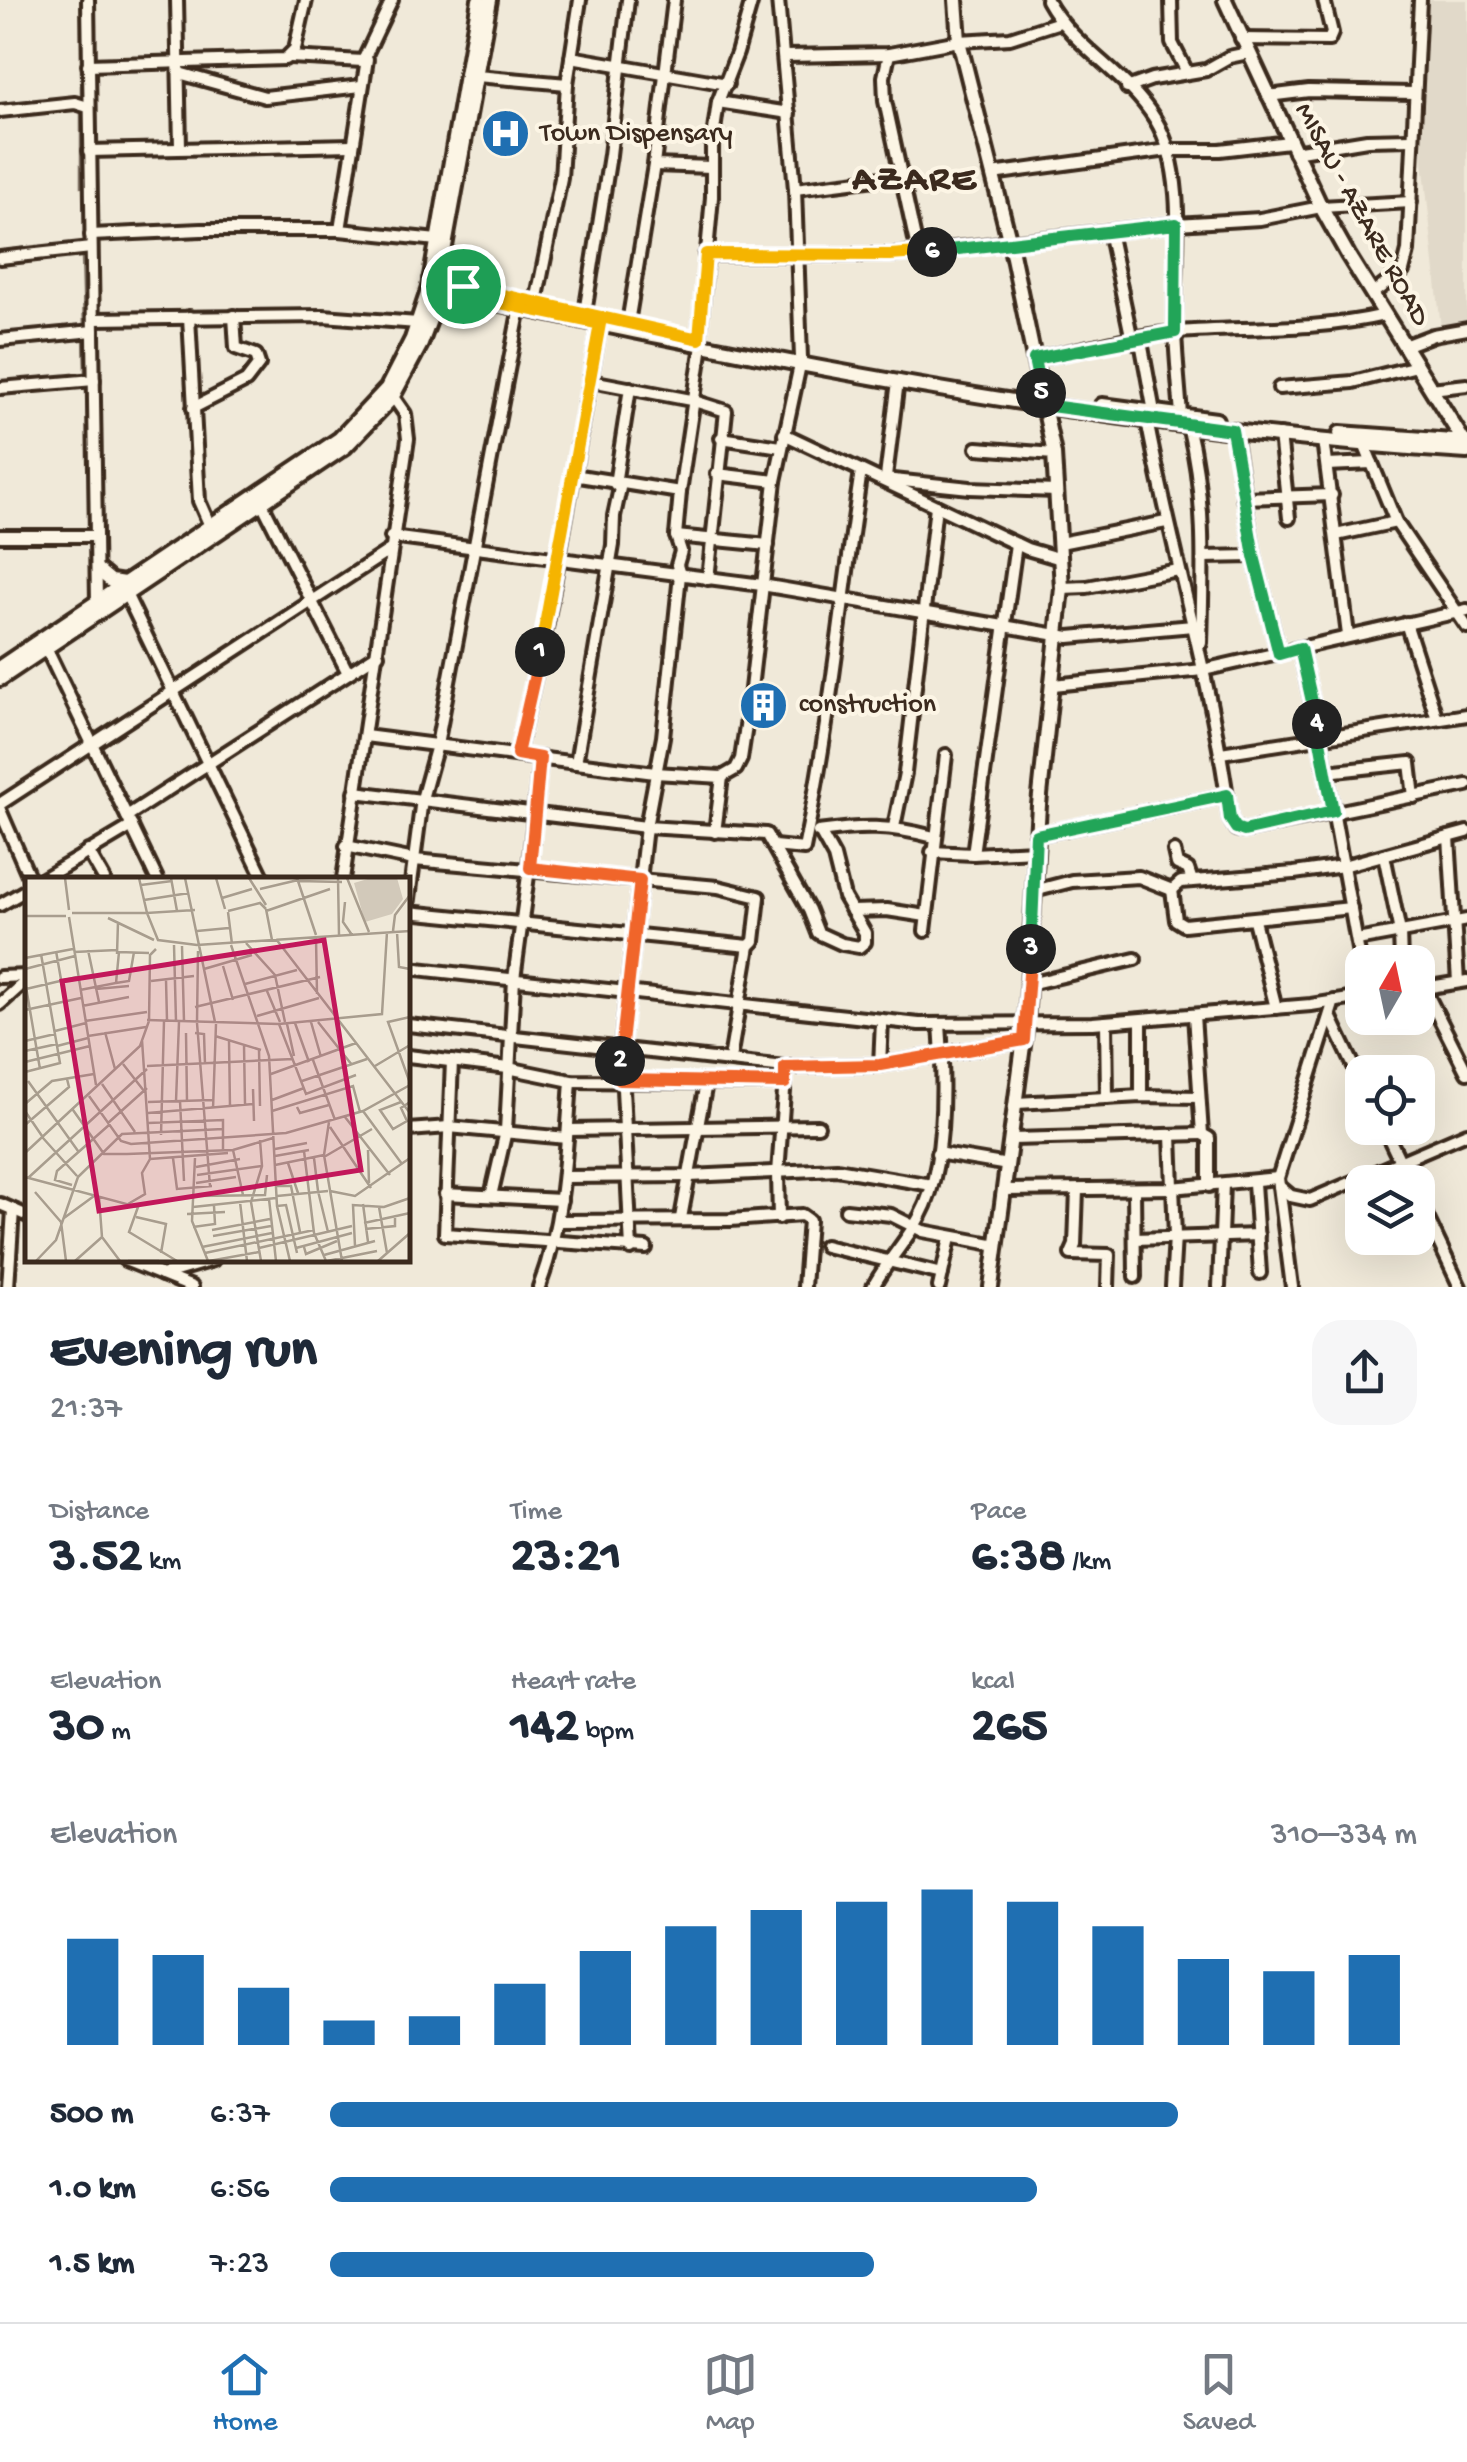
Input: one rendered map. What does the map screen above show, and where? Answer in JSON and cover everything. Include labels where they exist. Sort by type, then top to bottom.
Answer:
[{"type":"main road","points":[[0,678],[210,526],[339,439],[390,393],[443,260],[477,76],[479,0]]},
{"type":"main road","points":[[0,667],[345,447],[390,393],[421,344],[432,312],[436,240],[480,23],[490,0]]},
{"type":"main road","points":[[956,0],[958,41],[1010,243],[1054,454],[1062,588],[1036,835],[1026,1024],[991,1287]]},
{"type":"main road","name":"MISAU - AZARE ROAD","points":[[1226,0],[1321,207],[1466,446]]},
{"type":"main road","points":[[443,260],[448,274],[464,290],[520,307],[898,381],[1185,420],[1466,446]]},
{"type":"main road","points":[[434,284],[536,302],[700,342]]},
{"type":"main road","points":[[432,312],[464,290]]},
{"type":"main road","points":[[800,362],[1068,408],[1151,416]]},
{"type":"main road","points":[[1047,424],[1068,408]]},
{"type":"main road","points":[[1425,440],[1441,429],[1443,408]]},
{"type":"main road","points":[[1185,420],[1232,430],[1364,444],[1466,446]]},
{"type":"main road","points":[[98,570],[111,582],[126,588]]},
{"type":"street","points":[[88,0],[88,65],[82,105],[89,151],[91,235],[85,249],[94,380],[97,602]]},
{"type":"street","points":[[177,0],[180,147]]},
{"type":"street","points":[[290,57],[302,30],[306,0]]},
{"type":"street","points":[[340,230],[367,58],[392,0]]},
{"type":"street","points":[[536,302],[560,178],[580,0]]},
{"type":"street","points":[[585,314],[610,155],[628,0]]},
{"type":"street","points":[[628,323],[654,164],[674,0]]},
{"type":"street","points":[[631,1250],[620,1048],[680,575],[677,564],[681,551],[676,536],[700,342],[718,102],[752,0]]},
{"type":"street","points":[[364,736],[655,773],[722,777],[736,769],[741,759],[781,447],[800,362],[795,188],[778,0]]},
{"type":"street","points":[[1047,0],[1060,22],[1150,111],[1168,150],[1176,224],[1175,332],[1185,420],[1197,461],[1203,557],[1200,656]]},
{"type":"street","points":[[1171,0],[1172,44],[1187,72]]},
{"type":"street","points":[[1242,39],[1329,40],[1332,33],[1324,0]]},
{"type":"street","points":[[1372,294],[1403,271],[1408,251],[1420,0]]},
{"type":"street","points":[[786,56],[889,54],[958,41],[1010,38],[1060,22]]},
{"type":"street","points":[[1127,88],[1206,70],[1229,57],[1248,53]]},
{"type":"street","points":[[889,54],[884,77],[885,101],[918,253]]},
{"type":"street","points":[[88,65],[179,67],[290,57],[360,62],[367,58]]},
{"type":"street","points":[[571,58],[727,84]]},
{"type":"street","points":[[179,67],[265,97],[361,86]]},
{"type":"street","points":[[477,76],[568,84]]},
{"type":"street","points":[[1268,96],[1309,90],[1414,94]]},
{"type":"street","points":[[718,102],[789,113]]},
{"type":"street","points":[[0,111],[82,105]]},
{"type":"street","points":[[992,174],[1168,150],[1412,139]]},
{"type":"street","points":[[89,151],[352,146]]},
{"type":"street","points":[[654,164],[711,167]]},
{"type":"street","points":[[795,188],[899,176]]},
{"type":"street","points":[[706,254],[918,253],[1176,224],[1260,219],[1321,207],[1410,202]]},
{"type":"street","points":[[91,235],[340,230],[436,240]]},
{"type":"street","points":[[1109,232],[1132,340],[1142,347],[1166,522],[1204,670],[1230,819],[1244,831],[1467,785]]},
{"type":"street","points":[[0,258],[85,249]]},
{"type":"street","points":[[410,893],[422,799],[437,746],[520,307]]},
{"type":"street","points":[[1034,359],[1175,332],[1288,330],[1340,325],[1385,315]]},
{"type":"street","points":[[194,408],[246,381],[259,364],[256,355],[236,348],[234,316]]},
{"type":"street","points":[[0,340],[189,317],[324,316],[418,323]]},
{"type":"street","points":[[189,317],[199,501],[210,526]]},
{"type":"street","points":[[517,754],[547,623],[600,324]]},
{"type":"street","points":[[1404,346],[1467,329]]},
{"type":"street","points":[[1280,388],[1353,382],[1417,366]]},
{"type":"street","points":[[0,388],[94,380]]},
{"type":"street","points":[[591,381],[691,400],[726,411],[708,578]]},
{"type":"street","points":[[884,479],[898,381]]},
{"type":"street","points":[[1431,389],[1467,385]]},
{"type":"street","points":[[615,484],[630,388]]},
{"type":"street","points":[[343,877],[408,439],[405,414],[390,393]]},
{"type":"street","points":[[1232,430],[1254,556],[1279,654]]},
{"type":"street","points":[[784,434],[1016,544],[1060,559]]},
{"type":"street","points":[[1280,436],[1288,518]]},
{"type":"street","points":[[721,438],[781,447]]},
{"type":"street","points":[[1323,440],[1348,636]]},
{"type":"street","points":[[1364,444],[1396,522],[1463,611],[1467,627]]},
{"type":"street","points":[[977,448],[1054,454]]},
{"type":"street","points":[[1327,464],[1372,463]]},
{"type":"street","points":[[774,846],[804,848],[814,831],[861,471]]},
{"type":"street","points":[[717,474],[776,480]]},
{"type":"street","points":[[573,475],[680,492]]},
{"type":"street","points":[[884,479],[1057,492]]},
{"type":"street","points":[[576,764],[620,488],[615,484]]},
{"type":"street","points":[[1243,498],[1332,494]]},
{"type":"street","points":[[262,503],[348,673]]},
{"type":"street","points":[[894,828],[936,506]]},
{"type":"street","points":[[1060,543],[1166,522]]},
{"type":"street","points":[[1336,535],[1396,522]]},
{"type":"street","points":[[0,536],[96,536]]},
{"type":"street","points":[[676,536],[768,545]]},
{"type":"street","points":[[391,537],[708,578],[1069,637],[1193,626]]},
{"type":"street","points":[[972,854],[1016,544]]},
{"type":"street","points":[[29,877],[0,807],[92,742],[173,694],[390,550]]},
{"type":"street","points":[[1203,557],[1254,556]]},
{"type":"street","points":[[1062,588],[1178,570]]},
{"type":"street","points":[[126,588],[263,877]]},
{"type":"street","points":[[1053,685],[1204,670],[1463,611]]},
{"type":"street","points":[[1406,623],[1436,719]]},
{"type":"street","points":[[46,648],[156,877]]},
{"type":"street","points":[[1300,648],[1358,945]]},
{"type":"street","points":[[48,877],[208,764],[378,654]]},
{"type":"street","points":[[1221,753],[1467,715]]},
{"type":"street","points":[[924,931],[946,756]]},
{"type":"street","points":[[492,1196],[506,1131],[514,979],[540,758]]},
{"type":"street","points":[[1326,772],[1410,763],[1414,797]]},
{"type":"street","points":[[715,832],[722,777]]},
{"type":"street","points":[[355,792],[646,827],[766,834],[809,910],[818,934],[859,947],[865,942],[865,933],[844,897],[834,857],[814,831]]},
{"type":"street","points":[[1036,835],[1227,795]]},
{"type":"street","points":[[814,831],[869,825],[934,837]]},
{"type":"street","points":[[1172,890],[1181,882],[1343,866],[1467,832]]},
{"type":"street","points":[[1435,986],[1463,982],[1461,921],[1449,838]]},
{"type":"street","points":[[346,846],[414,860],[718,887],[759,897],[730,1060]]},
{"type":"street","points":[[88,851],[102,877]]},
{"type":"street","points":[[932,852],[1036,851]]},
{"type":"street","points":[[1174,851],[1177,864],[1188,869],[1192,881]]},
{"type":"street","points":[[1384,854],[1400,945]]},
{"type":"street","points":[[1034,890],[1072,881],[1140,877],[1172,890]]},
{"type":"street","points":[[1172,890],[1176,920],[1184,925],[1351,908]]},
{"type":"street","points":[[0,905],[25,891]]},
{"type":"street","points":[[410,909],[749,946]]},
{"type":"street","points":[[852,911],[887,910],[926,916]]},
{"type":"street","points":[[1254,920],[1276,1008]]},
{"type":"street","points":[[1357,940],[1461,921]]},
{"type":"street","points":[[1029,984],[1135,959]]},
{"type":"street","points":[[410,968],[882,1022],[940,1024],[1142,1020],[1345,1000]]},
{"type":"street","points":[[0,977],[25,978]]},
{"type":"street","points":[[0,1004],[25,981]]},
{"type":"street","points":[[1292,1287],[1279,1182],[1334,1002]]},
{"type":"street","points":[[1435,1014],[1467,1073]]},
{"type":"street","points":[[1194,1015],[1202,1134]]},
{"type":"street","points":[[1330,1015],[1349,1055]]},
{"type":"street","points":[[1141,1096],[1142,1020]]},
{"type":"street","points":[[880,1065],[882,1022]]},
{"type":"street","points":[[1106,1022],[1106,1098]]},
{"type":"street","points":[[873,1287],[914,1226],[932,1185],[938,1154],[940,1024]]},
{"type":"street","points":[[410,1025],[785,1067],[880,1065],[1024,1040]]},
{"type":"street","points":[[410,1056],[508,1068],[572,1081],[785,1083]]},
{"type":"street","points":[[452,1061],[440,1234],[631,1250],[646,1248]]},
{"type":"street","points":[[779,1218],[785,1067]]},
{"type":"street","points":[[538,1287],[558,1221],[572,1081]]},
{"type":"street","points":[[681,1218],[706,1083]]},
{"type":"street","points":[[1017,1103],[1198,1097]]},
{"type":"street","points":[[410,1130],[449,1127],[567,1134],[818,1126]]},
{"type":"street","points":[[1004,1190],[1279,1182],[1291,1196],[1310,1200],[1467,1133]]},
{"type":"street","points":[[1012,1139],[1202,1134],[1209,1138],[1210,1186]]},
{"type":"street","points":[[1172,1136],[1172,1287]]},
{"type":"street","points":[[1392,1145],[1402,1165]]},
{"type":"street","points":[[938,1154],[1008,1165]]},
{"type":"street","points":[[565,1177],[837,1170],[932,1185]]},
{"type":"street","points":[[1254,1182],[1260,1274]]},
{"type":"street","points":[[1219,1287],[1223,1184]]},
{"type":"street","points":[[1134,1189],[1135,1277]]},
{"type":"street","points":[[1077,1190],[1075,1246],[1071,1254],[1108,1255],[1108,1287]]},
{"type":"street","points":[[445,1194],[561,1200]]},
{"type":"street","points":[[0,1204],[25,1215]]},
{"type":"street","points":[[8,1287],[13,1210]]},
{"type":"street","points":[[846,1210],[891,1215],[922,1232],[996,1245]]},
{"type":"street","points":[[558,1221],[802,1215],[809,1220],[804,1286],[821,1287]]},
{"type":"street","points":[[1435,1234],[1460,1287]]},
{"type":"street","points":[[1135,1239],[1258,1235]]},
{"type":"street","points":[[939,1287],[950,1238]]},
{"type":"street","points":[[825,1246],[942,1274]]},
{"type":"street","points":[[130,1262],[192,1287]]},
{"type":"street","points":[[162,1276],[207,1262]]},
{"type":"shaded area","points":[[1424,0],[1467,0],[1467,326],[1441,328],[1422,151],[1416,149]]},
{"type":"waterway","points":[[81,0],[81,98]]},
{"type":"waterway","points":[[81,111],[81,187]]},
{"type":"waterway","points":[[82,256],[84,328]]},
{"type":"waterway","points":[[84,336],[85,373]]},
{"type":"waterway","points":[[86,389],[89,469]]},
{"type":"waterway","points":[[90,594],[91,541]]},
{"type":"place","name":"Town Dispensary","points":[[505,134]]},
{"type":"place","name":"construction","points":[[764,705]]},
{"type":"district","name":"AZARE","points":[[915,181]]},
{"type":"route","points":[[1176,224],[1175,332],[1034,359],[1043,405],[1232,430],[1254,556],[1279,654],[1300,648],[1333,811],[1244,831],[1230,819],[1227,795],[1036,835],[1024,1040],[880,1065],[785,1067],[785,1083],[620,1080],[620,1048],[640,880],[530,868],[540,758],[517,754],[547,623],[600,324],[438,290],[440,281],[463,286],[699,339],[706,254],[890,255],[1176,224]]}]
